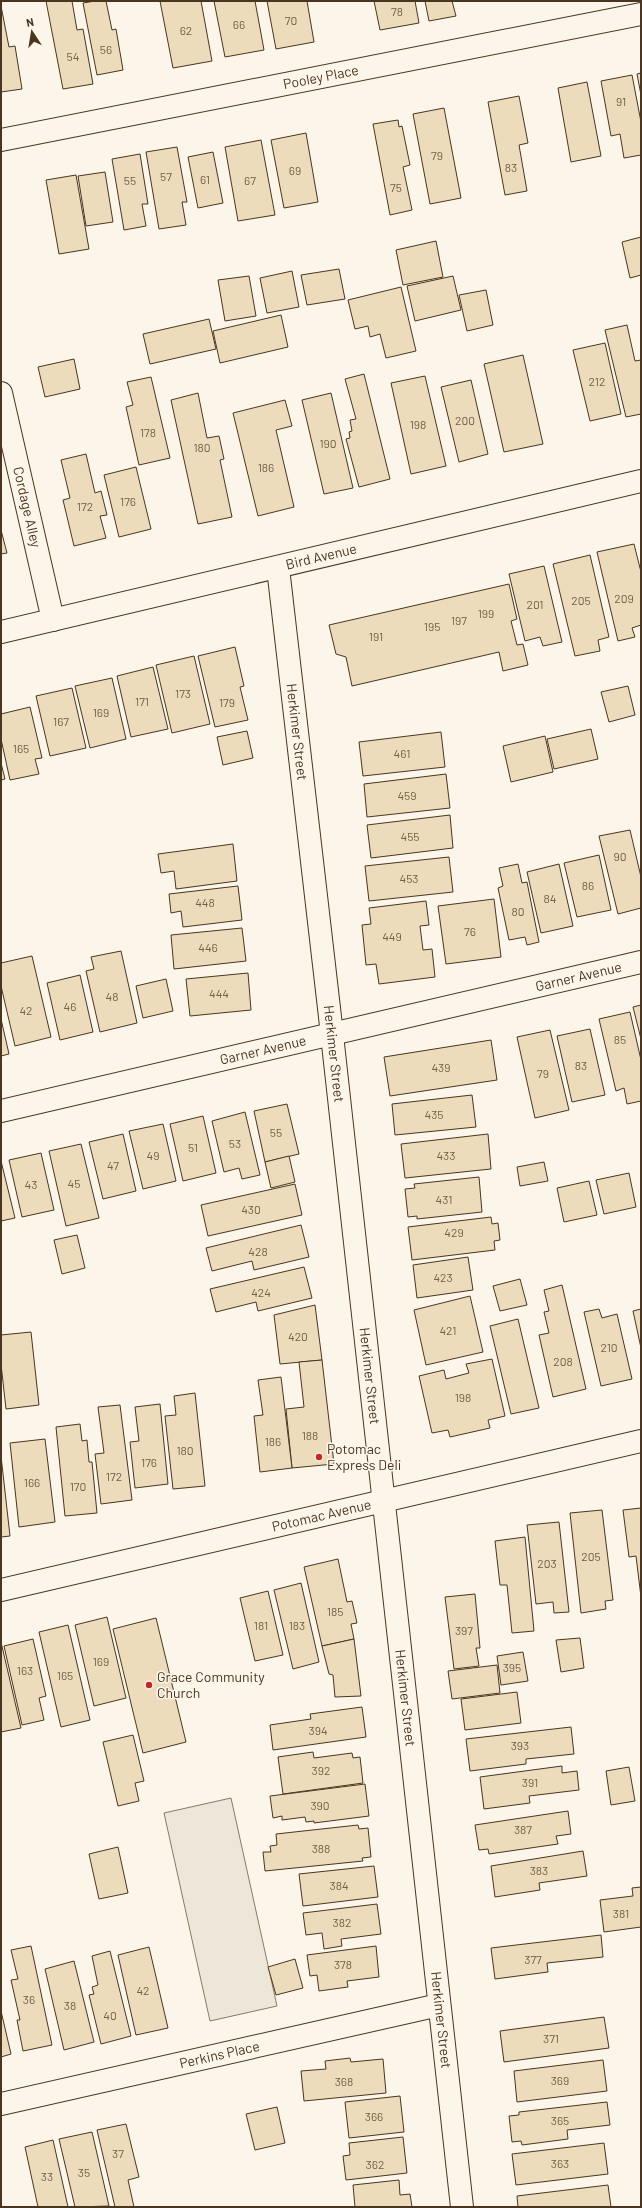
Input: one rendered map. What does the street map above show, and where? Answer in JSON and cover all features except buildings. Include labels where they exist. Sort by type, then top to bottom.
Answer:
[{"type":"street","name":"Pooley Place","points":[[1,140],[641,14]]},
{"type":"street","name":"Cordage Alley","points":[[1,393],[53,620]]},
{"type":"street","name":"Bird Avenue","points":[[1,632],[278,568],[641,481]]},
{"type":"street","name":"Herkimer Street","points":[[278,568],[332,1034],[462,2207]]},
{"type":"street","name":"Garner Avenue","points":[[1,1111],[641,962]]},
{"type":"street","name":"Potomac Avenue","points":[[1,1590],[641,1441]]},
{"type":"street","name":"Perkins Place","points":[[1,2104],[439,2005]]},
{"type":"shaded area","points":[[231,1798],[277,2006],[210,2021],[164,1813]]},
{"type":"place","name":"Potomac Express Deli","points":[[319,1457]]},
{"type":"place","name":"Grace Community Church","points":[[149,1685]]}]
